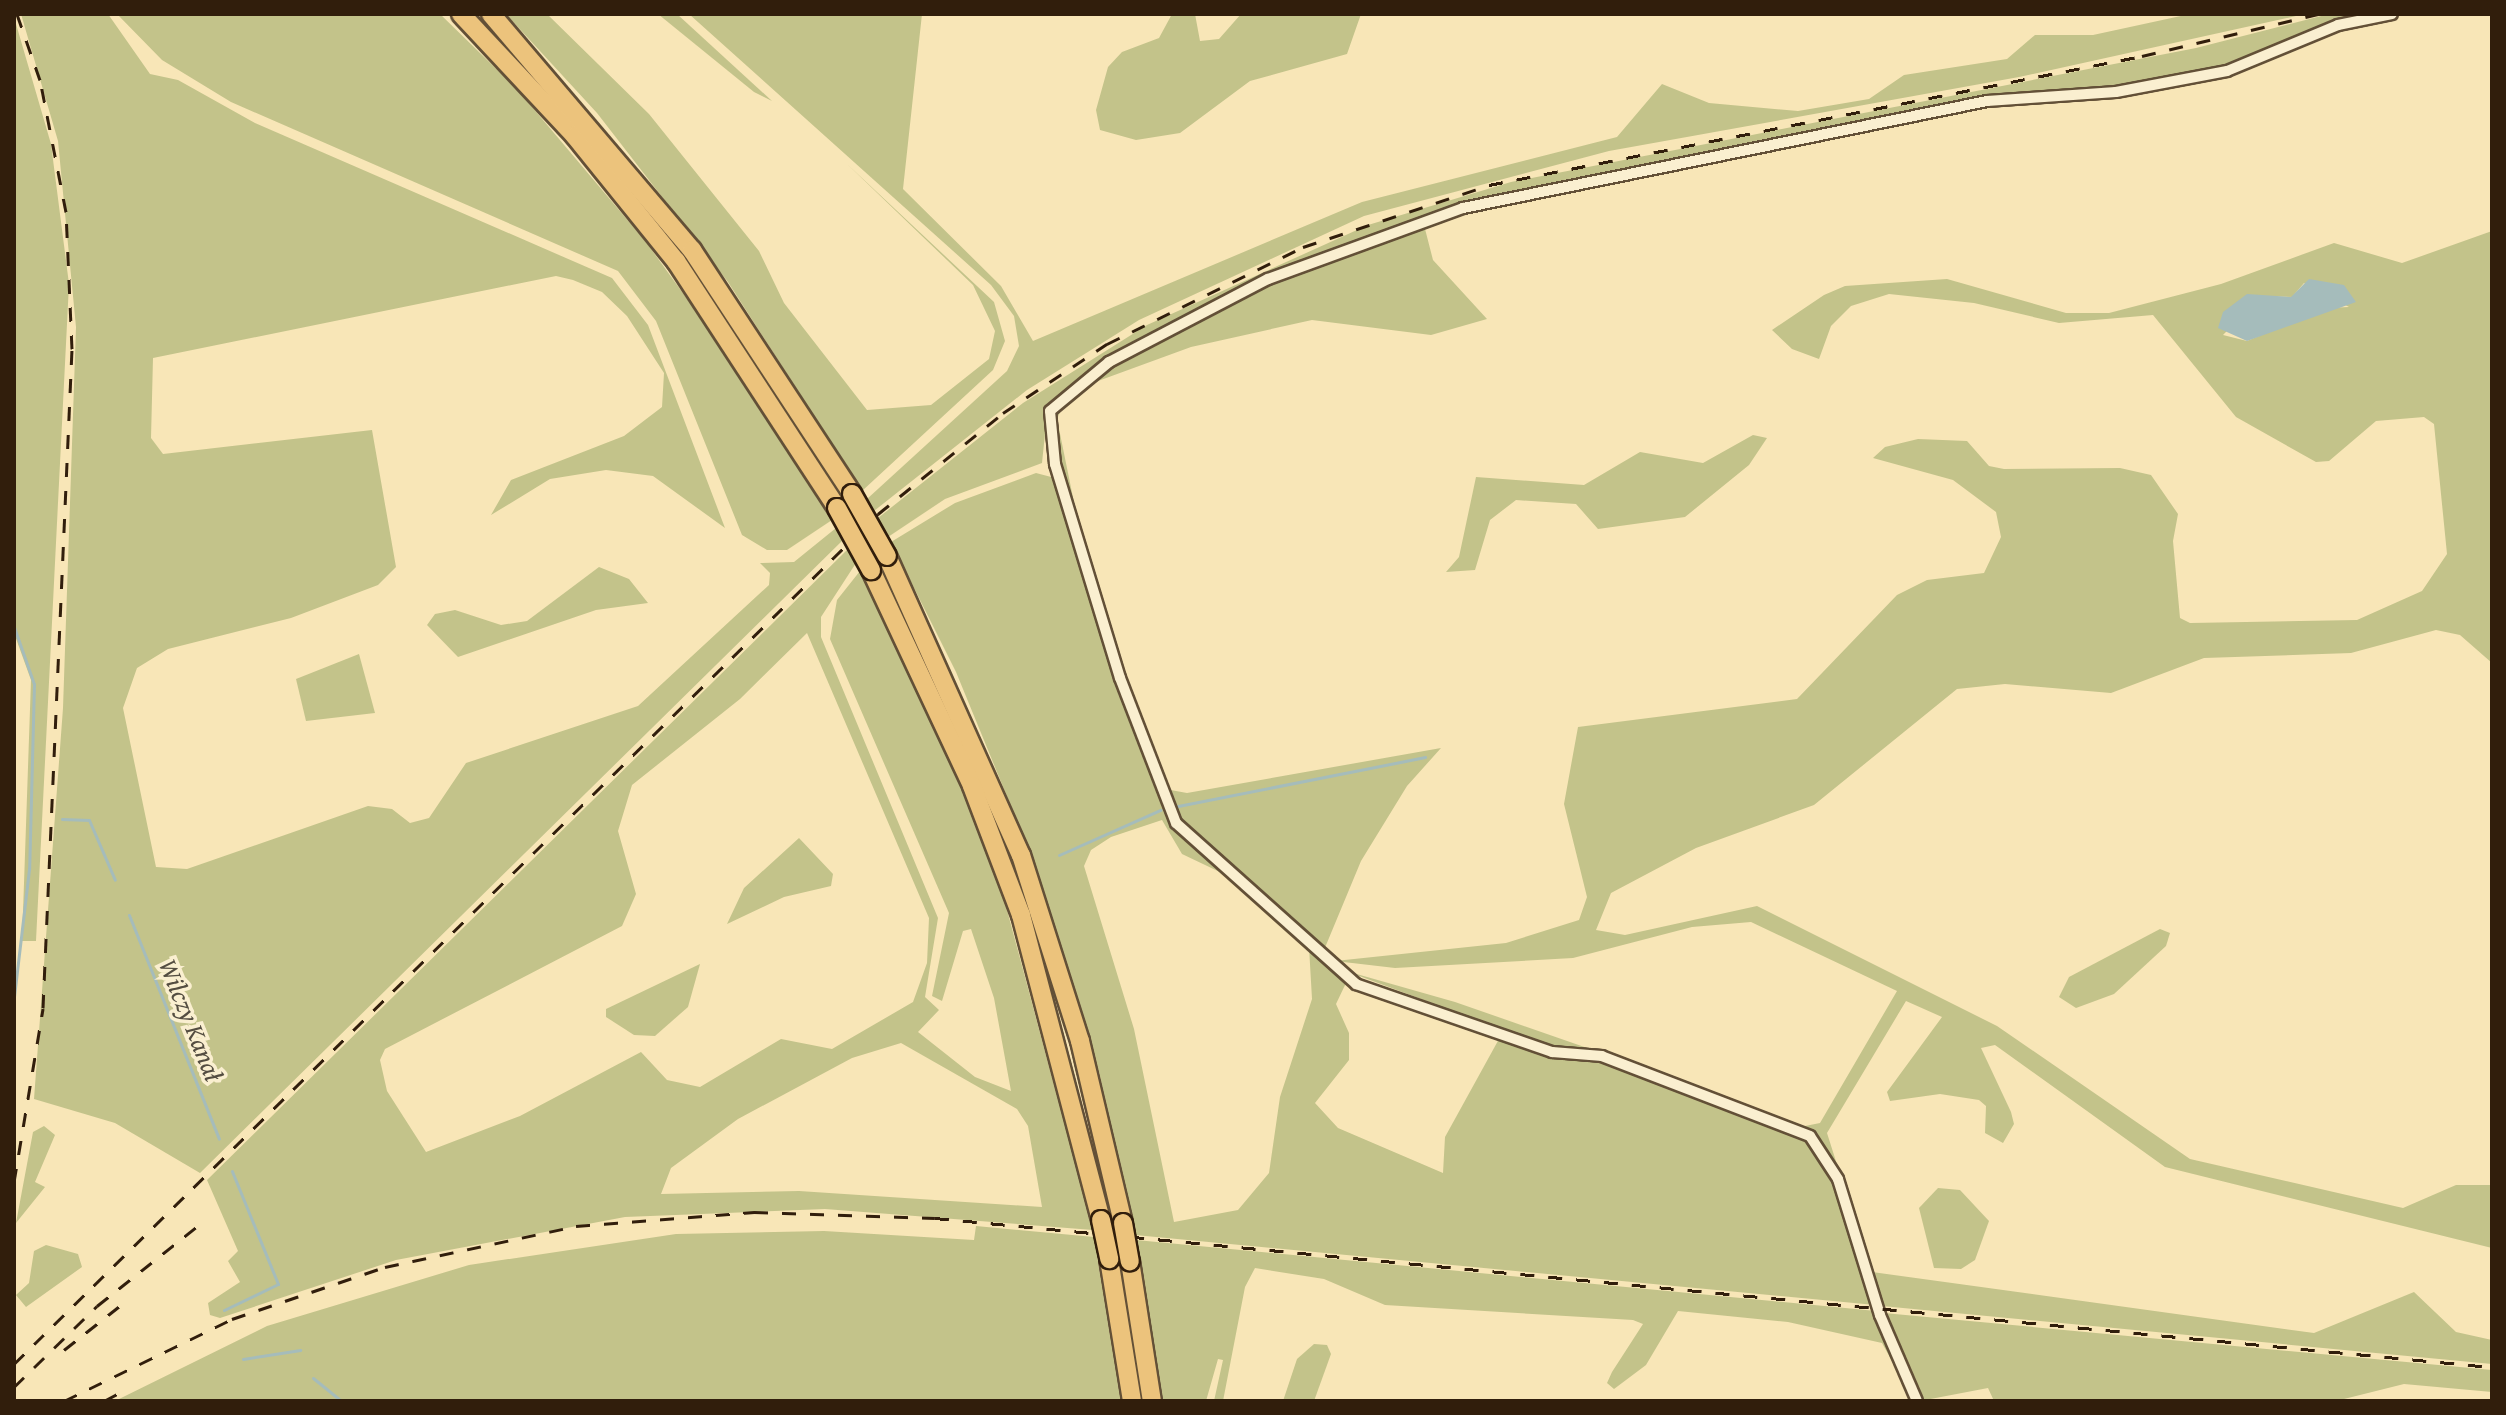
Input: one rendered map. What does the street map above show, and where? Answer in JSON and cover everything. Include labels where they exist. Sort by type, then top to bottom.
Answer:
[{"type":"highway","points":[[450,14],[504,58]]},
{"type":"highway","points":[[461,14],[504,58],[676,261],[837,508],[871,570],[972,786],[1021,915],[1101,1220],[1132,1401]]},
{"type":"highway","points":[[491,14],[687,242],[852,494],[887,556],[1021,855],[1080,1041],[1123,1223],[1152,1401]]},
{"type":"street","points":[[1917,1401],[1880,1315],[1838,1179],[1810,1136],[1602,1056],[1552,1052],[1356,984],[1176,823],[1117,667],[1055,464],[1050,411],[1109,362],[1268,279],[1463,208],[1987,101],[2116,92],[2227,71],[2338,25],[2392,14]]},
{"type":"green space","points":[[21,14],[108,14],[150,74],[178,80],[255,123],[612,278],[648,325],[725,528],[653,476],[606,470],[550,479],[491,515],[511,480],[624,436],[662,407],[664,373],[627,316],[602,292],[573,280],[556,276],[153,358],[151,438],[163,454],[372,430],[396,567],[378,585],[291,618],[168,649],[137,668],[123,708],[156,867],[187,869],[368,806],[392,809],[410,823],[429,818],[466,763],[638,706],[769,585],[770,573],[760,563],[794,562],[836,528],[843,540],[200,1173],[115,1123],[34,1099],[63,708],[76,327],[58,141]]},
{"type":"green space","points":[[117,14],[440,14],[516,88],[646,242],[773,418],[832,520],[787,550],[767,550],[742,535],[656,321],[618,271],[231,102],[162,60]]},
{"type":"green space","points":[[506,14],[547,14],[649,114],[759,251],[784,303],[867,410],[931,405],[989,359],[995,331],[973,285],[846,163],[994,302],[1005,341],[993,370],[862,491],[728,282],[597,113]]},
{"type":"green space","points":[[658,14],[677,14],[772,101],[754,92]]},
{"type":"green space","points":[[689,14],[922,14],[903,189],[1001,286],[1033,341],[1362,202],[1617,137],[1662,84],[1709,103],[1798,111],[1869,99],[1904,75],[2007,59],[2035,35],[2093,35],[2190,14],[2305,14],[2019,77],[1609,151],[1364,216],[1139,320],[1027,390],[874,511],[867,499],[1007,371],[1019,346],[1014,316],[991,285]]},
{"type":"green space","points":[[1172,14],[1195,14],[1200,41],[1219,39],[1241,14],[1361,14],[1347,54],[1250,81],[1180,133],[1136,140],[1100,130],[1096,110],[1108,67],[1122,52],[1159,38]]},
{"type":"green space","points":[[2329,14],[2381,14],[2244,64],[1721,150],[1470,202],[1307,261],[1127,349],[1048,405],[1042,463],[945,499],[888,537],[878,518],[1023,403],[1147,325],[1368,225],[1511,182],[2196,48]]},
{"type":"green space","points":[[14,17],[51,144],[69,284],[36,941],[22,941],[31,680],[14,633]]},
{"type":"green space","points":[[1424,225],[1433,260],[1487,319],[1431,335],[1312,320],[1191,347],[1098,381],[1064,403],[1057,419],[1078,522],[1058,460],[1054,409],[1108,366],[1256,289]]},
{"type":"green space","points":[[2492,231],[2492,663],[2460,635],[2436,630],[2351,653],[2204,658],[2111,693],[2005,684],[1957,689],[1814,805],[1696,848],[1611,893],[1596,930],[1625,935],[1757,906],[1997,1026],[2190,1159],[2403,1208],[2456,1185],[2492,1185],[2492,1248],[2165,1167],[1995,1045],[1981,1048],[2014,1124],[2003,1143],[1985,1133],[1986,1106],[1979,1100],[1940,1094],[1890,1101],[1887,1092],[1942,1017],[1906,1001],[1827,1133],[1840,1174],[1805,1126],[1820,1123],[1897,991],[1751,922],[1692,927],[1573,958],[1395,968],[1335,961],[1506,943],[1579,920],[1587,897],[1564,804],[1578,727],[1797,699],[1897,595],[1927,580],[1984,573],[2001,537],[1996,512],[1953,480],[1873,458],[1885,447],[1918,439],[1967,441],[1989,466],[2004,469],[2120,468],[2151,475],[2178,514],[2173,541],[2180,618],[2190,623],[2357,620],[2422,591],[2447,554],[2434,424],[2424,417],[2376,421],[2329,461],[2316,462],[2236,417],[2153,315],[2059,323],[1974,303],[1889,294],[1851,306],[1831,326],[1819,359],[1792,349],[1772,330],[1824,295],[1845,286],[1947,279],[2066,313],[2109,313],[2221,284],[2334,243],[2402,263]],"holes":[[[2304,283],[2349,307],[2327,308],[2247,341],[2223,335],[2261,296],[2292,297]]]},
{"type":"green space","points":[[1753,435],[1767,438],[1749,465],[1685,517],[1598,529],[1576,504],[1516,500],[1490,520],[1475,570],[1446,572],[1459,557],[1476,477],[1584,485],[1640,452],[1703,463]]},
{"type":"green space","points":[[1036,473],[1055,478],[1166,815],[1224,874],[1182,854],[1162,820],[1111,837],[1091,850],[1084,866],[1134,1029],[1174,1222],[1238,1210],[1269,1173],[1280,1097],[1312,999],[1309,947],[1346,983],[1336,1004],[1349,1033],[1349,1060],[1315,1103],[1338,1128],[1443,1173],[1445,1137],[1499,1039],[1552,1056],[1599,1059],[1805,1137],[1846,1208],[1875,1305],[1135,1235],[1099,1072],[1038,872],[956,672],[891,542],[955,503]]},
{"type":"green space","points":[[848,549],[856,563],[821,617],[821,637],[938,918],[925,997],[939,1010],[918,1032],[975,1077],[1011,1091],[994,998],[971,929],[963,931],[942,1001],[932,996],[949,913],[830,639],[837,600],[860,571],[946,748],[1000,884],[1093,1230],[825,1209],[625,1217],[396,1260],[220,1318],[210,1315],[208,1303],[240,1282],[228,1261],[238,1251],[207,1180]],"holes":[[[807,633],[929,918],[927,963],[913,1002],[832,1049],[781,1039],[700,1087],[667,1080],[641,1052],[520,1116],[426,1152],[387,1091],[380,1060],[385,1049],[622,926],[636,894],[618,831],[632,785],[740,699]],[[901,1043],[1017,1109],[1028,1126],[1042,1207],[799,1191],[661,1194],[671,1168],[738,1119],[852,1058]]]},
{"type":"green space","points":[[599,567],[629,579],[648,603],[596,610],[458,657],[427,625],[435,614],[455,610],[501,625],[527,621]]},
{"type":"green space","points":[[359,654],[375,713],[306,721],[296,679]]},
{"type":"green space","points":[[1441,748],[1407,786],[1361,861],[1324,950],[1182,824],[1165,789],[1187,793]]},
{"type":"green space","points":[[799,838],[833,874],[831,886],[784,897],[727,924],[744,888]]},
{"type":"green space","points":[[2160,929],[2170,933],[2166,946],[2114,994],[2076,1008],[2059,997],[2069,977]]},
{"type":"green space","points":[[700,964],[688,1007],[655,1036],[634,1035],[606,1017],[606,1009]]},
{"type":"green space","points":[[1346,971],[1455,1002],[1593,1050],[1544,1045]]},
{"type":"green space","points":[[44,1126],[55,1135],[35,1182],[45,1187],[16,1223],[33,1132]]},
{"type":"green space","points":[[1938,1188],[1960,1190],[1989,1221],[1975,1260],[1961,1269],[1934,1268],[1919,1208]]},
{"type":"green space","points":[[976,1226],[1094,1237],[1121,1401],[115,1401],[267,1326],[469,1265],[676,1234],[824,1231],[974,1240]]},
{"type":"green space","points":[[1136,1240],[1876,1311],[1914,1401],[1882,1343],[1788,1322],[1678,1311],[1646,1365],[1614,1389],[1607,1383],[1643,1324],[1633,1320],[1385,1305],[1324,1279],[1255,1268],[1245,1287],[1223,1401],[1214,1401],[1223,1360],[1218,1359],[1206,1401],[1163,1401]]},
{"type":"green space","points":[[46,1245],[78,1254],[82,1267],[26,1307],[16,1295],[29,1283],[34,1251]]},
{"type":"green space","points":[[1872,1272],[2314,1333],[2414,1292],[2456,1332],[2492,1340],[2492,1364],[1882,1306]]},
{"type":"green space","points":[[1884,1313],[2492,1370],[2492,1392],[2404,1384],[2336,1401],[1994,1401],[1988,1388],[1920,1401]]},
{"type":"green space","points":[[1314,1344],[1327,1345],[1331,1354],[1314,1401],[1283,1401],[1297,1359]]},
{"type":"water","points":[[2309,279],[2344,285],[2356,302],[2247,341],[2218,328],[2223,312],[2247,294],[2291,297]]},
{"type":"waterway","points":[[14,627],[34,684],[29,869],[14,997]]},
{"type":"waterway","points":[[1173,807],[1425,757]]},
{"type":"waterway","points":[[1059,855],[1160,810]]},
{"type":"waterway","points":[[62,819],[89,820],[115,880]]},
{"type":"waterway","name":"Wilczy Kanał","points":[[129,915],[219,1139]]},
{"type":"waterway","name":"Wilczy Kanał","points":[[224,1310],[278,1284],[232,1171]]},
{"type":"waterway","name":"Wilczy Kanał","points":[[243,1359],[300,1350]]},
{"type":"waterway","name":"Wilczy Kanał","points":[[313,1378],[341,1401]]},
{"type":"railway","points":[[14,1182],[43,1008],[72,349],[66,212],[40,80],[17,14]]},
{"type":"railway","points":[[14,1364],[878,514],[1003,413],[1107,344],[1303,247],[1489,185],[2142,56],[2318,14]]},
{"type":"railway","points":[[64,1401],[232,1319],[385,1267],[576,1226],[754,1212],[935,1218],[2492,1367]]},
{"type":"railway","points":[[14,1387],[97,1306],[200,1224]]},
{"type":"railway","points":[[64,1350],[126,1301]]},
{"type":"railway","points":[[104,1401],[128,1388]]}]
